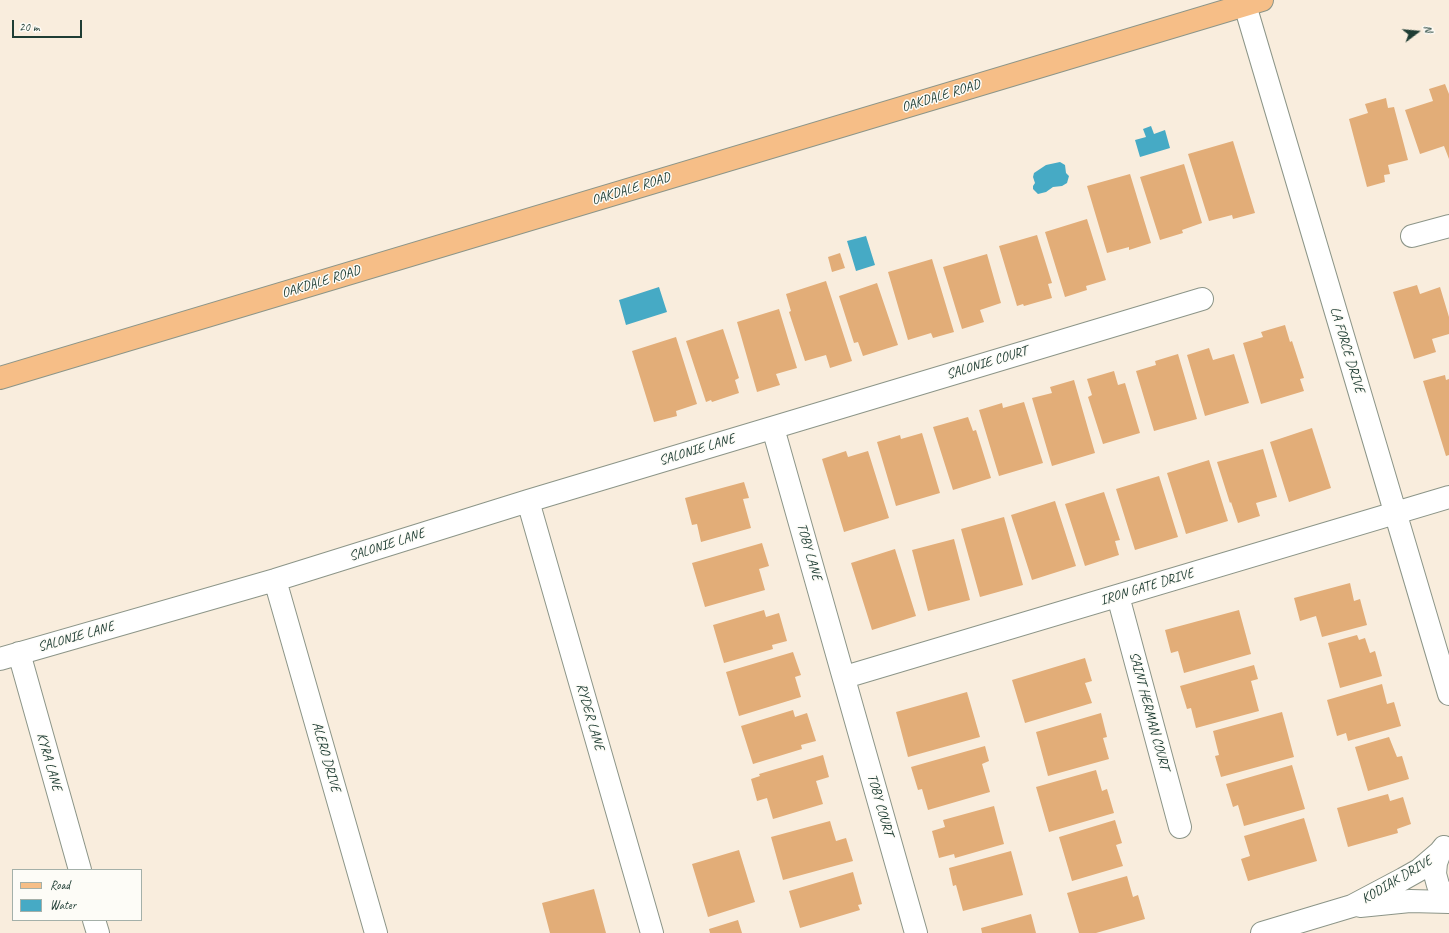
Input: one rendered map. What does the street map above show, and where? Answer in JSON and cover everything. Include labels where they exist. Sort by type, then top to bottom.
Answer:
[{"type":"main road","name":"OAKDALE ROAD","points":[[0,378],[1253,3]]},
{"type":"street","name":"LA FORCE DRIVE","points":[[1253,3],[1395,513],[1449,694]]},
{"type":"street","points":[[1412,236],[1449,226]]},
{"type":"street","name":"SALONIE COURT","points":[[773,428],[1202,299]]},
{"type":"street","name":"SALONIE LANE","points":[[9,656],[275,580],[528,501],[773,428]]},
{"type":"street","name":"TOBY LANE","points":[[773,428],[845,677]]},
{"type":"street","name":"IRON GATE DRIVE","points":[[845,677],[1449,497]]},
{"type":"street","name":"RYDER LANE","points":[[528,501],[652,933]]},
{"type":"street","name":"ALERO DRIVE","points":[[275,580],[376,933]]},
{"type":"street","name":"SAINT HERMAN COURT","points":[[1118,596],[1180,827]]},
{"type":"street","name":"KYRA LANE","points":[[9,656],[80,869]]},
{"type":"street","name":"TOBY COURT","points":[[845,677],[916,933]]},
{"type":"street","points":[[1446,844],[1436,863],[1435,874],[1443,894],[1449,901]]},
{"type":"street","name":"KODIAK DRIVE","points":[[1262,933],[1352,906],[1414,873],[1446,844]]},
{"type":"street","name":"KODIAK DRIVE","points":[[1352,906],[1410,901],[1449,901]]},
{"type":"street","points":[[94,921],[98,933]]},
{"type":"water","points":[[1151,126],[1154,134],[1165,130],[1170,148],[1140,157],[1135,140],[1146,137],[1143,129]]},
{"type":"water","points":[[1060,162],[1065,165],[1066,173],[1069,176],[1067,183],[1062,186],[1053,187],[1046,192],[1038,194],[1033,189],[1035,183],[1033,177],[1034,173],[1046,165]]},
{"type":"water","points":[[866,236],[875,265],[856,271],[847,241]]},
{"type":"water","points":[[659,287],[667,312],[626,325],[619,300]]},
{"type":"building","points":[[1445,84],[1449,94],[1449,159],[1444,146],[1420,154],[1405,110],[1433,101],[1429,89]]},
{"type":"building","points":[[1386,98],[1388,108],[1394,107],[1408,160],[1388,165],[1390,174],[1384,175],[1385,182],[1367,187],[1349,119],[1368,113],[1365,104]]},
{"type":"building","points":[[1233,141],[1255,213],[1233,219],[1232,215],[1209,221],[1188,154]]},
{"type":"building","points":[[1184,164],[1202,223],[1182,230],[1183,233],[1160,240],[1140,177]]},
{"type":"building","points":[[1130,174],[1151,243],[1129,250],[1129,247],[1107,253],[1087,186]]},
{"type":"building","points":[[1087,219],[1106,280],[1086,286],[1087,290],[1065,297],[1045,232]]},
{"type":"building","points":[[1037,235],[1052,283],[1048,284],[1052,298],[1024,306],[1023,304],[1017,306],[999,246]]},
{"type":"building","points":[[840,253],[845,268],[832,272],[828,257]]},
{"type":"building","points":[[987,254],[1001,303],[980,310],[984,322],[962,329],[943,267]]},
{"type":"building","points":[[932,259],[954,332],[933,338],[931,333],[908,340],[888,272]]},
{"type":"building","points":[[826,281],[852,361],[830,368],[826,355],[805,361],[789,312],[791,311],[786,294]]},
{"type":"building","points":[[877,283],[898,345],[863,356],[858,342],[854,343],[839,296]]},
{"type":"building","points":[[1417,285],[1420,294],[1440,287],[1449,317],[1449,334],[1432,339],[1436,352],[1414,359],[1393,292]]},
{"type":"building","points":[[779,309],[797,368],[776,374],[780,385],[757,392],[737,322]]},
{"type":"building","points":[[1285,325],[1304,378],[1300,379],[1304,391],[1261,404],[1243,343],[1263,337],[1261,332]]},
{"type":"building","points":[[723,329],[739,378],[735,380],[739,393],[712,402],[711,400],[706,402],[686,341]]},
{"type":"building","points":[[676,337],[697,404],[676,411],[677,416],[654,422],[632,351]]},
{"type":"building","points":[[1209,348],[1213,360],[1234,354],[1249,403],[1205,416],[1187,355]]},
{"type":"building","points":[[1178,354],[1197,419],[1154,431],[1136,371],[1156,365],[1155,361]]},
{"type":"building","points":[[1114,371],[1118,385],[1125,383],[1140,433],[1103,444],[1088,397],[1092,395],[1087,379]]},
{"type":"building","points":[[1445,375],[1446,380],[1449,379],[1449,455],[1446,456],[1423,381]]},
{"type":"building","points":[[1074,380],[1095,453],[1052,466],[1032,398],[1052,393],[1050,387]]},
{"type":"building","points":[[1024,402],[1043,463],[999,476],[979,410],[1002,403],[1003,408]]},
{"type":"building","points":[[968,417],[973,431],[976,430],[991,478],[953,490],[933,427]]},
{"type":"building","points":[[1312,428],[1331,488],[1289,502],[1270,442]]},
{"type":"building","points":[[922,433],[940,493],[896,506],[877,442],[900,435],[901,439]]},
{"type":"building","points":[[1263,449],[1277,497],[1256,503],[1260,516],[1238,523],[1217,462]]},
{"type":"building","points":[[846,451],[848,457],[868,451],[889,518],[844,532],[822,459]]},
{"type":"building","points":[[1209,460],[1228,521],[1186,534],[1167,473]]},
{"type":"building","points":[[1159,476],[1178,537],[1135,550],[1116,489]]},
{"type":"building","points":[[744,482],[749,498],[743,499],[751,528],[701,542],[697,524],[692,525],[685,498]]},
{"type":"building","points":[[1104,492],[1120,540],[1115,541],[1119,555],[1085,566],[1065,504]]},
{"type":"building","points":[[1055,501],[1076,566],[1032,580],[1011,515]]},
{"type":"building","points":[[1004,517],[1023,585],[980,597],[961,529]]},
{"type":"building","points":[[954,539],[970,600],[928,611],[912,550]]},
{"type":"building","points":[[762,543],[769,566],[759,569],[765,590],[705,607],[692,563]]},
{"type":"building","points":[[895,549],[916,616],[872,630],[851,563]]},
{"type":"building","points":[[1350,583],[1354,601],[1360,599],[1367,625],[1322,637],[1316,616],[1300,621],[1294,598]]},
{"type":"building","points":[[764,610],[766,617],[779,613],[787,641],[772,645],[773,649],[724,663],[713,625]]},
{"type":"building","points":[[1239,610],[1251,654],[1184,673],[1178,651],[1171,653],[1165,630]]},
{"type":"building","points":[[1357,635],[1359,640],[1365,638],[1370,653],[1375,651],[1382,676],[1340,688],[1328,643]]},
{"type":"building","points":[[793,652],[801,675],[795,677],[801,697],[739,716],[726,672]]},
{"type":"building","points":[[1085,658],[1092,681],[1085,683],[1092,703],[1025,723],[1012,680]]},
{"type":"building","points":[[1254,665],[1258,679],[1251,681],[1259,711],[1196,728],[1191,708],[1187,709],[1180,686]]},
{"type":"building","points":[[1382,684],[1387,704],[1394,702],[1401,726],[1348,741],[1346,733],[1337,736],[1327,700]]},
{"type":"building","points":[[967,692],[980,737],[908,757],[896,712]]},
{"type":"building","points":[[793,710],[795,717],[807,713],[816,741],[801,745],[802,749],[753,764],[741,726]]},
{"type":"building","points":[[1282,712],[1294,757],[1221,777],[1215,756],[1219,755],[1213,731]]},
{"type":"building","points":[[1101,713],[1107,737],[1103,738],[1109,759],[1048,776],[1036,732]]},
{"type":"building","points":[[1389,737],[1397,757],[1402,756],[1409,779],[1368,791],[1355,747]]},
{"type":"building","points":[[985,746],[989,761],[982,764],[990,792],[928,810],[922,789],[918,790],[911,767]]},
{"type":"building","points":[[823,755],[829,777],[816,781],[823,804],[773,819],[767,798],[757,801],[751,779],[760,776],[759,774]]},
{"type":"building","points":[[1292,765],[1305,809],[1244,826],[1238,805],[1233,807],[1226,784]]},
{"type":"building","points":[[1096,770],[1102,791],[1107,789],[1114,813],[1049,832],[1036,787]]},
{"type":"building","points":[[1388,794],[1390,801],[1403,797],[1411,824],[1397,829],[1398,833],[1348,847],[1337,808]]},
{"type":"building","points":[[994,806],[1004,844],[955,858],[954,854],[939,858],[932,831],[945,827],[943,820]]},
{"type":"building","points":[[1304,818],[1317,861],[1248,881],[1241,859],[1250,856],[1244,836]]},
{"type":"building","points":[[1115,820],[1122,843],[1116,845],[1123,866],[1072,881],[1059,837]]},
{"type":"building","points":[[830,821],[836,841],[846,838],[853,861],[783,880],[771,837]]},
{"type":"building","points":[[739,850],[755,902],[708,917],[692,864]]},
{"type":"building","points":[[1011,851],[1023,895],[963,911],[956,885],[953,886],[949,868]]},
{"type":"building","points":[[853,872],[862,904],[858,905],[860,910],[800,928],[789,891]]},
{"type":"building","points":[[1127,876],[1133,897],[1138,895],[1145,919],[1096,933],[1079,933],[1067,893]]},
{"type":"building","points":[[594,889],[606,933],[550,933],[542,903]]},
{"type":"building","points":[[1031,914],[1036,933],[982,933],[981,928]]},
{"type":"building","points":[[738,920],[742,933],[710,933],[709,929]]}]
